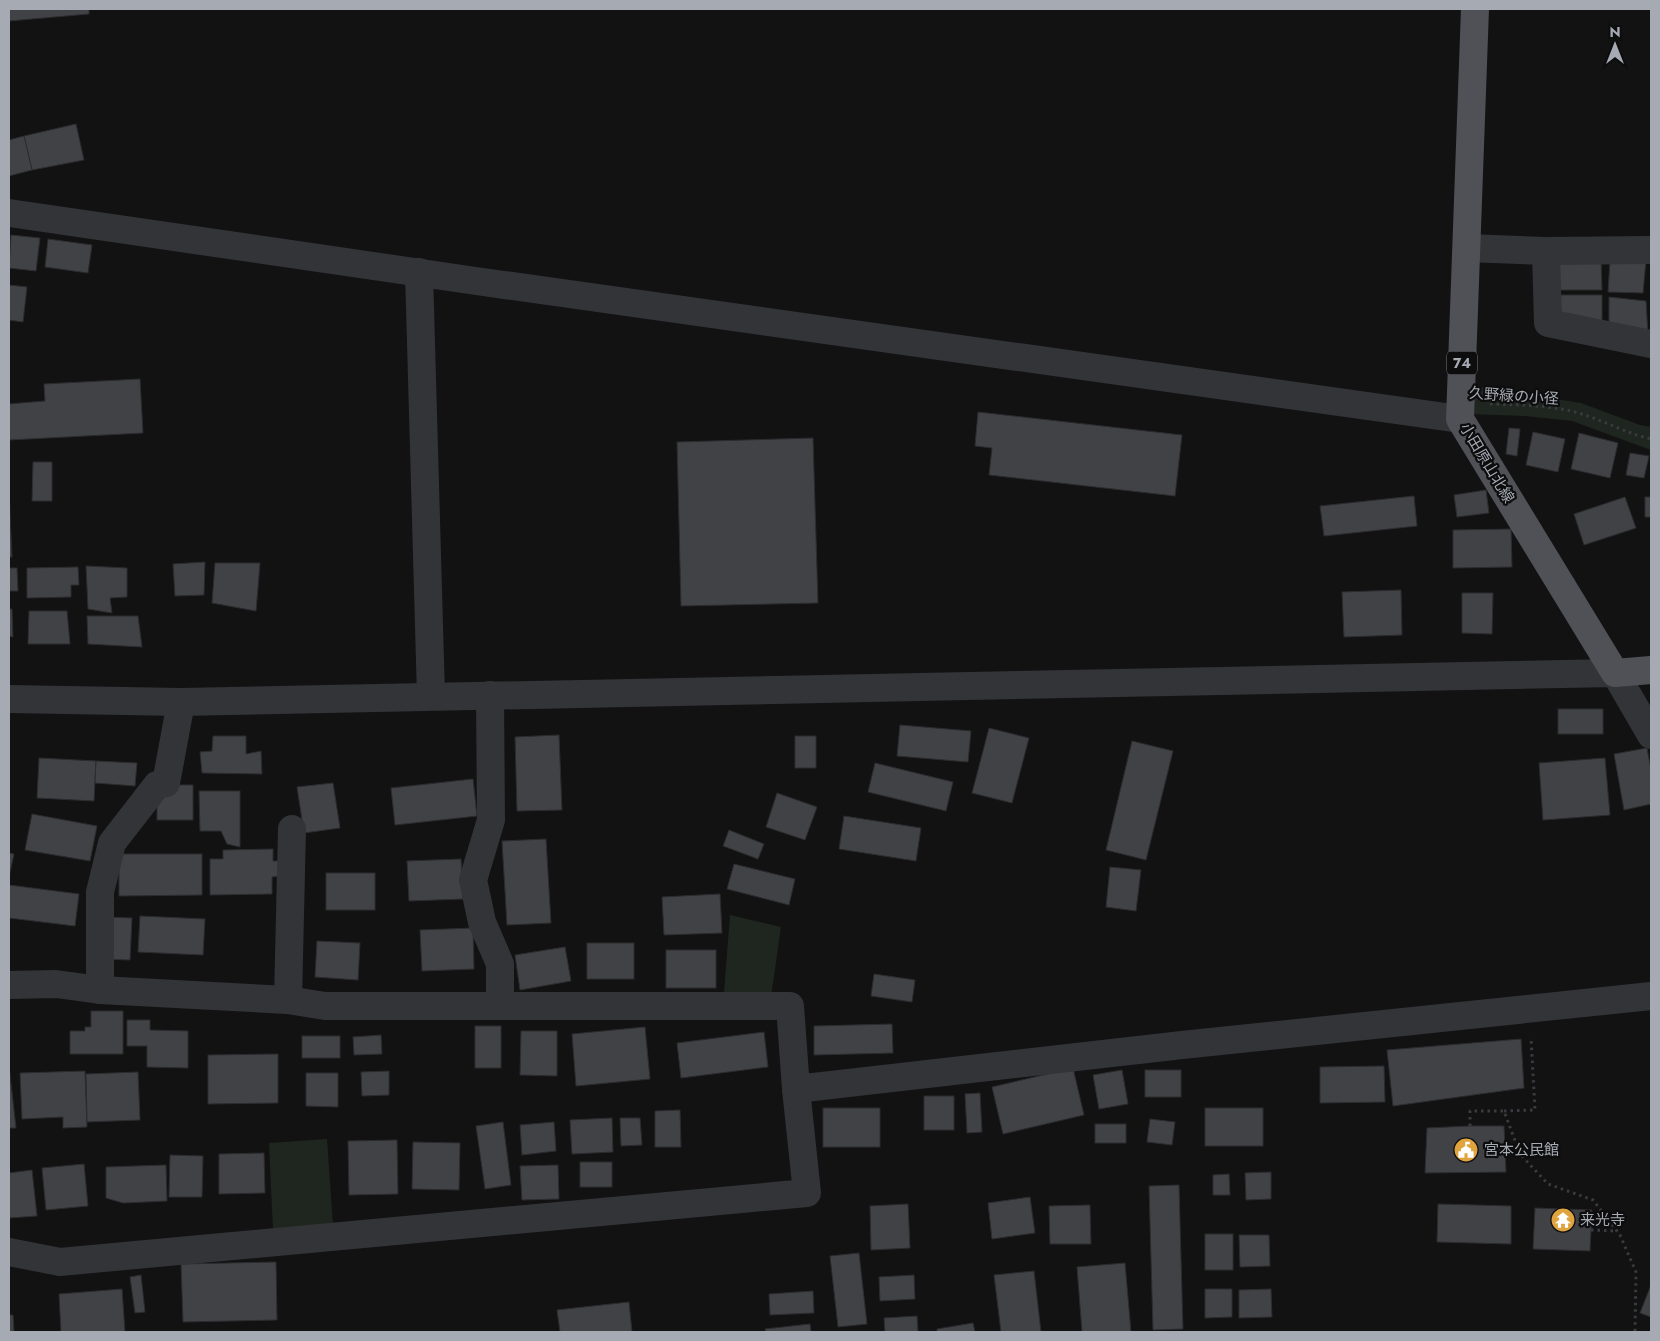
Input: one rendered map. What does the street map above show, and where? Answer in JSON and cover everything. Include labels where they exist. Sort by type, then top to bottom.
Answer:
[{"type":"main road","name":"小田原山北線","points":[[1475,9],[1460,411],[1615,673]]},
{"type":"main road","points":[[1615,673],[1651,670]]},
{"type":"street","points":[[9,213],[419,272],[1460,411]]},
{"type":"street","points":[[1467,248],[1546,251],[1651,250]]},
{"type":"street","points":[[1546,251],[1548,323],[1651,344]]},
{"type":"street","points":[[419,272],[431,696]]},
{"type":"street","points":[[9,699],[181,702],[1615,673],[1651,735]]},
{"type":"street","points":[[490,696],[491,820],[473,880],[482,922],[500,964],[500,1006]]},
{"type":"street","points":[[100,990],[100,892],[112,843],[157,786],[166,783],[181,702]]},
{"type":"street","points":[[288,1000],[292,830]]},
{"type":"street","points":[[9,985],[56,984],[100,990],[288,1000],[325,1006],[790,1006],[796,1089],[808,1193],[60,1262],[9,1252]]},
{"type":"street","points":[[796,1089],[1182,1045],[1651,996]]},
{"type":"path","name":"久野緑の小径","points":[[1460,411],[1540,405],[1576,412],[1651,440]]},
{"type":"path","points":[[1470,1126],[1470,1111],[1535,1110],[1530,1009]]},
{"type":"path","points":[[1504,1111],[1520,1154],[1548,1184],[1592,1200],[1620,1235],[1636,1272],[1635,1332]]},
{"type":"path","points":[[1591,1230],[1616,1231]]},
{"type":"shaded area","points":[[1470,385],[1581,403],[1640,425],[1651,427],[1651,450],[1572,421],[1525,416],[1468,414]]},
{"type":"shaded area","points":[[730,915],[781,927],[771,997],[724,993]]},
{"type":"shaded area","points":[[327,1139],[333,1226],[273,1230],[269,1143]]},
{"type":"building","points":[[9,9],[89,9],[89,14],[9,21]]},
{"type":"building","points":[[76,124],[84,160],[32,170],[24,136]]},
{"type":"building","points":[[24,136],[32,170],[9,176],[9,140]]},
{"type":"building","points":[[11,235],[40,238],[36,271],[9,268]]},
{"type":"building","points":[[48,239],[92,245],[88,273],[45,267]]},
{"type":"building","points":[[1556,259],[1601,259],[1602,290],[1558,290]]},
{"type":"building","points":[[1610,260],[1646,260],[1643,293],[1608,292]]},
{"type":"building","points":[[9,285],[27,287],[23,322],[9,320]]},
{"type":"building","points":[[1558,295],[1602,295],[1602,325],[1560,318]]},
{"type":"building","points":[[1609,297],[1646,301],[1648,335],[1609,327]]},
{"type":"building","points":[[140,379],[143,433],[9,440],[9,404],[45,401],[44,384]]},
{"type":"building","points":[[978,412],[1182,435],[1175,496],[989,475],[992,448],[975,446]]},
{"type":"building","points":[[1509,428],[1520,429],[1517,456],[1506,454]]},
{"type":"building","points":[[1533,432],[1565,439],[1558,472],[1526,465]]},
{"type":"building","points":[[1579,433],[1618,443],[1610,478],[1571,469]]},
{"type":"building","points":[[813,438],[818,603],[681,606],[677,442]]},
{"type":"building","points":[[1630,453],[1649,456],[1644,478],[1626,475]]},
{"type":"building","points":[[33,462],[52,462],[52,501],[32,501]]},
{"type":"building","points":[[9,490],[12,557],[9,557]]},
{"type":"building","points":[[1486,490],[1489,513],[1457,517],[1454,495]]},
{"type":"building","points":[[1414,496],[1417,526],[1324,536],[1320,506]]},
{"type":"building","points":[[1625,497],[1636,528],[1584,545],[1574,514]]},
{"type":"building","points":[[1645,497],[1651,497],[1651,517],[1645,517]]},
{"type":"building","points":[[1511,529],[1512,567],[1453,568],[1453,530]]},
{"type":"building","points":[[205,562],[204,595],[175,596],[173,564]]},
{"type":"building","points":[[215,563],[260,563],[256,611],[212,603]]},
{"type":"building","points":[[86,566],[127,568],[127,597],[110,598],[112,613],[88,609]]},
{"type":"building","points":[[78,567],[79,585],[71,585],[71,597],[27,598],[27,568]]},
{"type":"building","points":[[9,568],[17,568],[18,591],[9,591]]},
{"type":"building","points":[[1401,590],[1402,635],[1344,637],[1342,592]]},
{"type":"building","points":[[1462,593],[1493,593],[1492,634],[1462,633]]},
{"type":"building","points":[[9,609],[12,609],[13,637],[9,636]]},
{"type":"building","points":[[29,611],[67,611],[70,644],[28,644]]},
{"type":"building","points":[[87,616],[138,616],[142,647],[88,644]]},
{"type":"building","points":[[1558,709],[1603,709],[1603,734],[1558,734]]},
{"type":"building","points":[[900,725],[971,731],[968,762],[897,756]]},
{"type":"building","points":[[989,728],[1029,738],[1012,803],[972,793]]},
{"type":"building","points":[[559,735],[562,810],[517,811],[515,737]]},
{"type":"building","points":[[213,736],[246,736],[246,754],[261,751],[262,774],[202,773],[200,752],[212,751]]},
{"type":"building","points":[[795,736],[816,736],[816,768],[795,768]]},
{"type":"building","points":[[1132,741],[1173,751],[1146,860],[1106,850]]},
{"type":"building","points":[[1647,748],[1651,770],[1651,804],[1624,810],[1614,754]]},
{"type":"building","points":[[39,758],[96,761],[94,801],[37,798]]},
{"type":"building","points":[[1605,758],[1610,815],[1543,820],[1539,763]]},
{"type":"building","points":[[96,761],[137,763],[135,786],[95,783]]},
{"type":"building","points":[[875,763],[953,782],[946,811],[868,792]]},
{"type":"building","points":[[473,779],[477,816],[395,825],[391,788]]},
{"type":"building","points":[[333,783],[340,828],[304,833],[297,787]]},
{"type":"building","points":[[157,785],[193,785],[193,820],[157,820]]},
{"type":"building","points":[[199,791],[240,791],[240,847],[227,844],[221,831],[200,831]]},
{"type":"building","points":[[777,793],[817,807],[805,840],[766,827]]},
{"type":"building","points":[[32,814],[97,826],[90,861],[25,850]]},
{"type":"building","points":[[844,816],[921,828],[916,861],[839,849]]},
{"type":"building","points":[[729,830],[764,844],[758,859],[723,846]]},
{"type":"building","points":[[546,839],[551,923],[507,925],[502,841]]},
{"type":"building","points":[[273,849],[273,861],[280,861],[280,876],[272,877],[272,894],[210,895],[210,859],[223,859],[223,850]]},
{"type":"building","points":[[9,853],[14,854],[9,877]]},
{"type":"building","points":[[119,854],[202,854],[202,895],[119,896]]},
{"type":"building","points":[[461,859],[463,899],[409,901],[407,861]]},
{"type":"building","points":[[734,864],[795,879],[789,905],[727,889]]},
{"type":"building","points":[[1110,867],[1141,870],[1136,911],[1106,907]]},
{"type":"building","points":[[326,873],[375,873],[375,910],[326,910]]},
{"type":"building","points":[[9,885],[79,894],[75,926],[9,918]]},
{"type":"building","points":[[720,894],[722,933],[664,935],[662,897]]},
{"type":"building","points":[[140,916],[205,919],[203,955],[138,952]]},
{"type":"building","points":[[102,917],[132,918],[130,960],[100,959]]},
{"type":"building","points":[[473,928],[474,969],[422,971],[420,930]]},
{"type":"building","points":[[317,941],[360,943],[358,980],[315,977]]},
{"type":"building","points":[[587,943],[634,943],[634,979],[587,979]]},
{"type":"building","points":[[565,947],[571,981],[520,990],[515,955]]},
{"type":"building","points":[[666,950],[716,950],[716,988],[666,988]]},
{"type":"building","points":[[874,974],[915,980],[912,1002],[871,996]]},
{"type":"building","points":[[91,1011],[123,1011],[123,1054],[70,1054],[70,1031],[85,1031],[85,1027],[91,1027]]},
{"type":"building","points":[[127,1020],[150,1020],[150,1030],[188,1031],[188,1068],[147,1067],[147,1046],[127,1046]]},
{"type":"building","points":[[892,1024],[893,1053],[814,1055],[814,1026]]},
{"type":"building","points":[[475,1026],[501,1026],[501,1068],[475,1068]]},
{"type":"building","points":[[645,1027],[650,1079],[576,1086],[572,1034]]},
{"type":"building","points":[[521,1031],[557,1031],[557,1076],[520,1075]]},
{"type":"building","points":[[764,1032],[768,1067],[681,1078],[677,1043]]},
{"type":"building","points":[[381,1035],[382,1054],[354,1055],[353,1037]]},
{"type":"building","points":[[302,1036],[340,1036],[340,1058],[302,1058]]},
{"type":"building","points":[[1521,1039],[1524,1088],[1393,1106],[1387,1050]]},
{"type":"building","points":[[278,1054],[278,1103],[208,1104],[208,1055]]},
{"type":"building","points":[[9,1066],[16,1128],[9,1128]]},
{"type":"building","points":[[1384,1066],[1385,1102],[1320,1103],[1320,1067]]},
{"type":"building","points":[[1073,1068],[1084,1115],[1003,1134],[992,1087]]},
{"type":"building","points":[[1122,1070],[1128,1104],[1099,1109],[1093,1075]]},
{"type":"building","points":[[1145,1070],[1181,1070],[1181,1097],[1145,1097]]},
{"type":"building","points":[[85,1071],[87,1127],[63,1128],[63,1117],[22,1119],[20,1073]]},
{"type":"building","points":[[389,1071],[389,1095],[362,1096],[361,1072]]},
{"type":"building","points":[[138,1072],[140,1120],[87,1122],[86,1074]]},
{"type":"building","points":[[306,1073],[338,1073],[338,1107],[306,1106]]},
{"type":"building","points":[[980,1093],[982,1132],[967,1133],[965,1094]]},
{"type":"building","points":[[924,1096],[954,1096],[954,1130],[924,1130]]},
{"type":"building","points":[[823,1108],[880,1108],[880,1147],[823,1147]]},
{"type":"building","points":[[1205,1108],[1263,1108],[1263,1146],[1205,1146]]},
{"type":"building","points":[[680,1110],[681,1147],[655,1147],[655,1111]]},
{"type":"building","points":[[612,1118],[613,1152],[572,1154],[570,1120]]},
{"type":"building","points":[[620,1118],[640,1118],[642,1145],[621,1146]]},
{"type":"building","points":[[1150,1119],[1175,1122],[1172,1145],[1147,1142]]},
{"type":"building","points":[[503,1122],[511,1185],[485,1189],[476,1126]]},
{"type":"building","points":[[554,1122],[556,1151],[522,1155],[520,1125]]},
{"type":"building","points":[[1095,1124],[1126,1124],[1126,1143],[1095,1143]]},
{"type":"building","name":"宮本公民館","points":[[1504,1126],[1506,1172],[1425,1173],[1427,1128]]},
{"type":"building","points":[[397,1140],[398,1194],[349,1195],[348,1141]]},
{"type":"building","points":[[413,1142],[460,1143],[459,1190],[412,1189]]},
{"type":"building","points":[[264,1153],[265,1193],[219,1194],[219,1154]]},
{"type":"building","points":[[170,1155],[203,1156],[202,1197],[169,1197]]},
{"type":"building","points":[[580,1162],[612,1162],[612,1187],[580,1187]]},
{"type":"building","points":[[84,1164],[88,1206],[46,1210],[42,1168]]},
{"type":"building","points":[[166,1165],[167,1201],[123,1203],[106,1198],[106,1167]]},
{"type":"building","points":[[558,1165],[559,1199],[522,1200],[520,1166]]},
{"type":"building","points":[[32,1170],[37,1216],[9,1218],[9,1173]]},
{"type":"building","points":[[1271,1172],[1271,1199],[1246,1200],[1245,1173]]},
{"type":"building","points":[[1229,1174],[1230,1195],[1213,1195],[1213,1175]]},
{"type":"building","points":[[1179,1185],[1183,1329],[1153,1330],[1149,1186]]},
{"type":"building","points":[[1030,1197],[1035,1233],[992,1239],[988,1203]]},
{"type":"building","points":[[908,1204],[910,1248],[871,1250],[870,1206]]},
{"type":"building","points":[[1438,1204],[1511,1206],[1511,1244],[1437,1242]]},
{"type":"building","points":[[1090,1205],[1091,1244],[1050,1244],[1049,1206]]},
{"type":"building","name":"来光寺","points":[[1535,1208],[1592,1210],[1590,1251],[1533,1249]]},
{"type":"building","points":[[1205,1234],[1233,1234],[1233,1270],[1205,1270]]},
{"type":"building","points":[[1239,1235],[1269,1235],[1270,1266],[1240,1267]]},
{"type":"building","points":[[859,1253],[867,1324],[838,1327],[830,1256]]},
{"type":"building","points":[[276,1262],[277,1320],[183,1322],[181,1264]]},
{"type":"building","points":[[1125,1263],[1131,1332],[1082,1332],[1077,1267]]},
{"type":"building","points":[[1034,1271],[1041,1332],[1001,1332],[994,1275]]},
{"type":"building","points":[[141,1275],[145,1312],[135,1313],[130,1277]]},
{"type":"building","points":[[914,1275],[915,1299],[880,1301],[879,1277]]},
{"type":"building","points":[[1651,1285],[1651,1317],[1640,1313]]},
{"type":"building","points":[[122,1289],[125,1332],[61,1332],[59,1294]]},
{"type":"building","points":[[1205,1289],[1232,1289],[1232,1317],[1205,1318]]},
{"type":"building","points":[[1271,1289],[1272,1317],[1239,1318],[1239,1290]]},
{"type":"building","points":[[813,1291],[814,1313],[770,1315],[769,1294]]},
{"type":"building","points":[[629,1302],[632,1332],[560,1332],[557,1310]]},
{"type":"building","points":[[9,1315],[13,1315],[14,1332],[9,1332]]},
{"type":"building","points":[[917,1316],[918,1332],[885,1332],[884,1318]]},
{"type":"building","points":[[973,1323],[975,1332],[937,1332],[937,1329]]},
{"type":"building","points":[[810,1324],[811,1332],[766,1332],[765,1329]]},
{"type":"place","name":"宮本公民館","points":[[1466,1150]]},
{"type":"place","name":"来光寺","points":[[1563,1220]]}]
